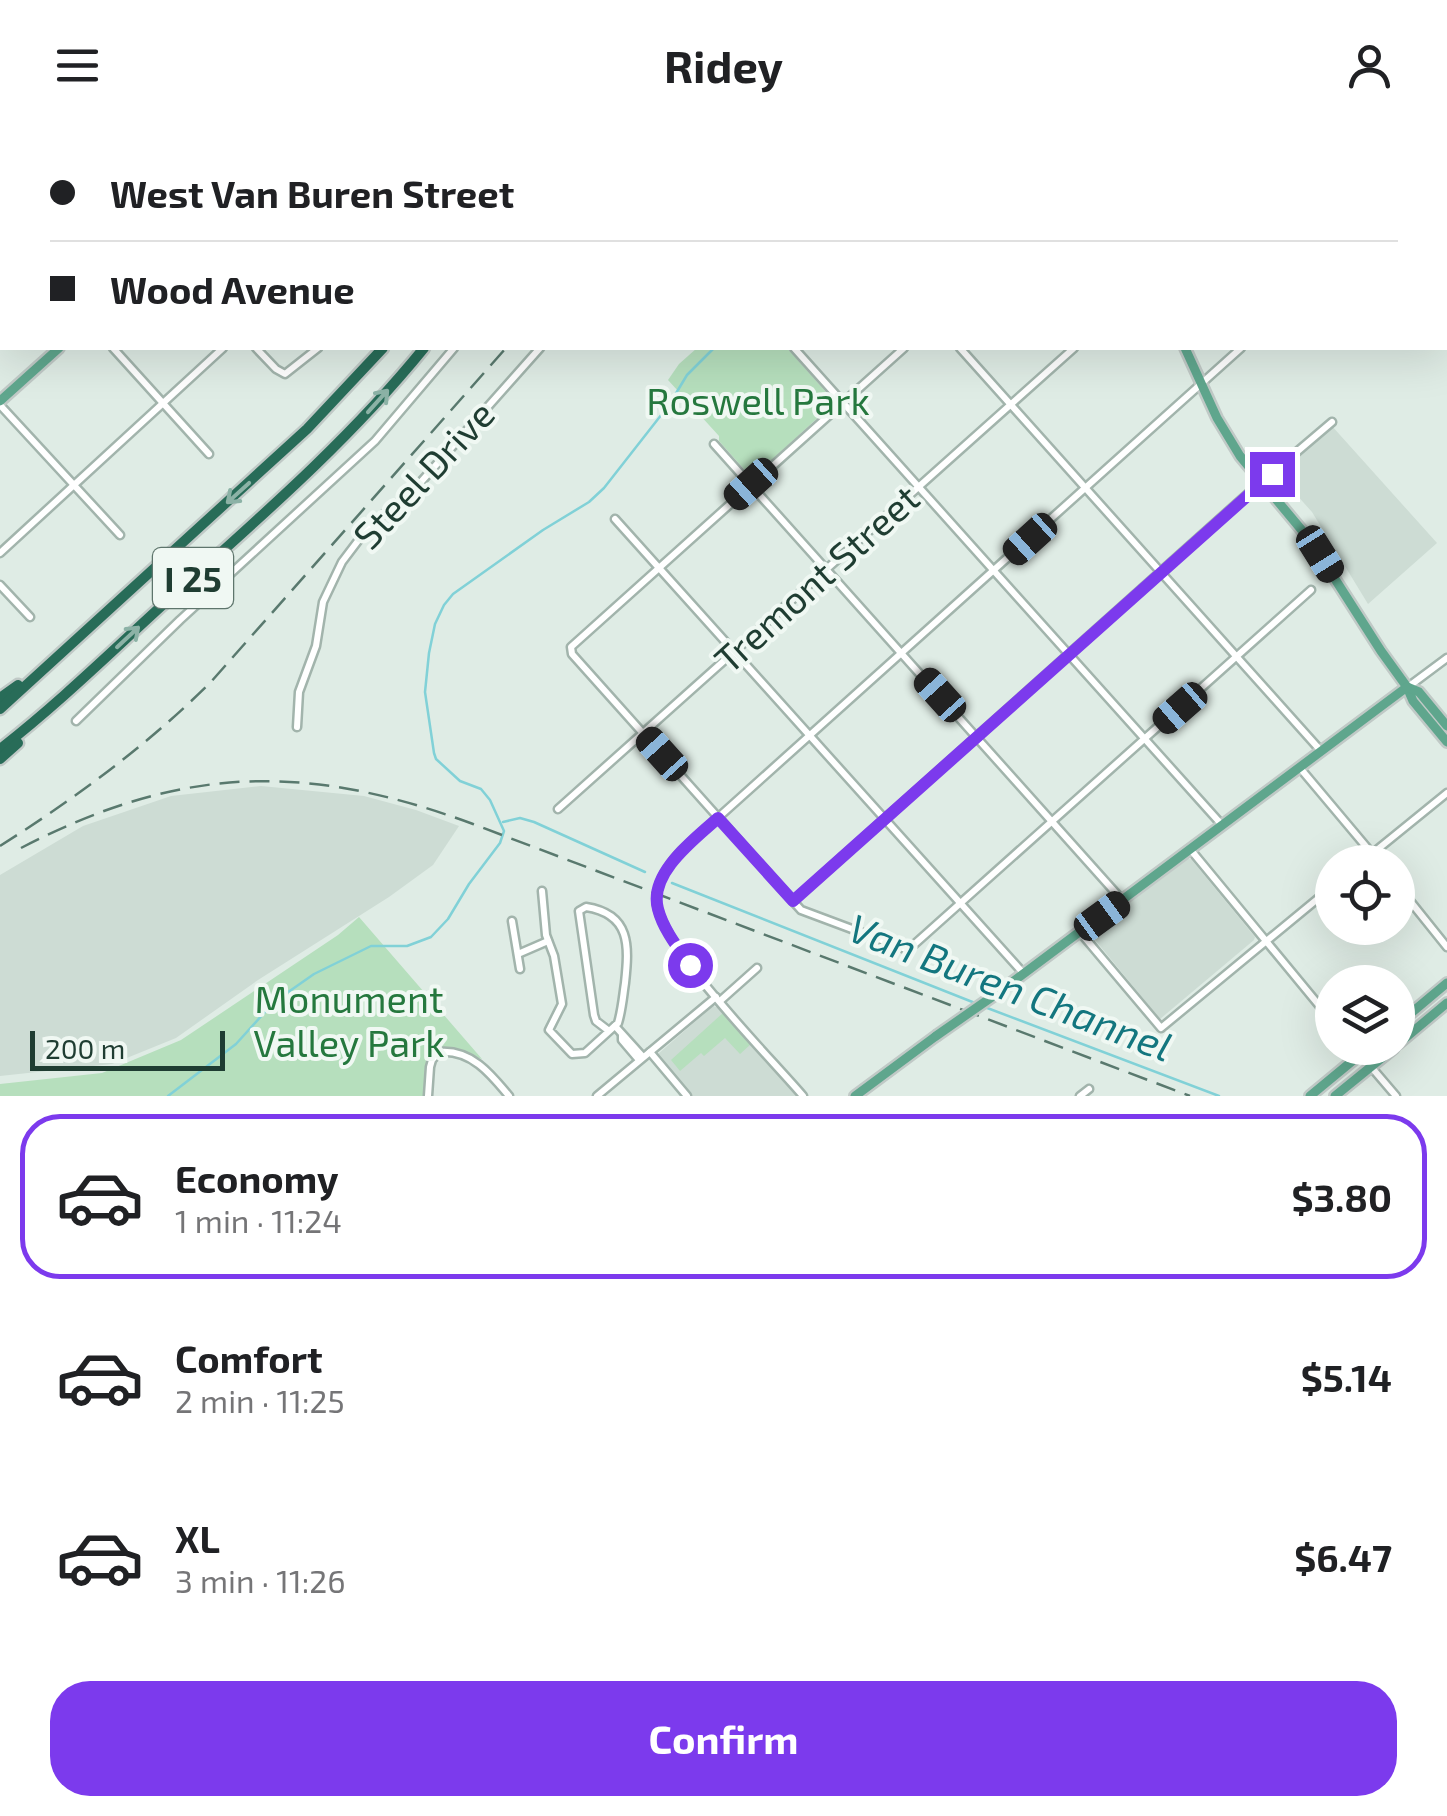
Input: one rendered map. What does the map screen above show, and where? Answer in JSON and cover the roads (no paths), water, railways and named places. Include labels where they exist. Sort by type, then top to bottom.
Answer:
[{"type":"highway","name":"I 25","points":[[0,709],[307,430],[381,350]]},
{"type":"highway","name":"I 25","points":[[0,749],[56,703],[330,452],[422,350]]},
{"type":"highway","points":[[0,698],[64,652]]},
{"type":"highway","points":[[0,760],[56,703]]},
{"type":"main road","points":[[0,403],[56,350]]},
{"type":"main road","points":[[1186,350],[1200,385],[1240,456],[1310,540],[1407,687],[1412,701],[1447,742]]},
{"type":"main road","points":[[1407,687],[1420,692],[1447,726]]},
{"type":"main road","points":[[860,1095],[1407,687]]},
{"type":"main road","points":[[1415,1010],[1447,983]]},
{"type":"main road","points":[[1415,1030],[1447,1003]]},
{"type":"main road","points":[[1310,1096],[1344,1065]]},
{"type":"main road","points":[[1335,1096],[1371,1066]]},
{"type":"street","points":[[114,350],[209,454]]},
{"type":"street","points":[[0,553],[222,350]]},
{"type":"street","points":[[258,350],[285,374],[315,350]]},
{"type":"street","points":[[76,721],[376,441],[452,350]]},
{"type":"street","name":"Steel Drive","points":[[297,727],[299,692],[316,646],[323,602],[342,562],[370,525],[412,492],[538,350]]},
{"type":"street","points":[[796,350],[1222,825]]},
{"type":"street","points":[[902,350],[572,647],[572,654],[801,910],[908,950],[1311,590]]},
{"type":"street","points":[[962,350],[1322,752]]},
{"type":"street","name":"Tremont Street","points":[[558,809],[1072,350]]},
{"type":"street","points":[[803,1096],[680,951],[658,908],[659,887],[670,865],[1239,350]]},
{"type":"street","points":[[0,403],[120,535]]},
{"type":"street","points":[[1024,418],[1031,412]]},
{"type":"street","points":[[793,901],[1332,422]]},
{"type":"street","points":[[714,444],[1123,900]]},
{"type":"street","points":[[615,519],[1024,974]]},
{"type":"street","points":[[0,585],[30,618]]},
{"type":"street","points":[[1407,687],[1447,658]]},
{"type":"street","points":[[1300,768],[1364,845]]},
{"type":"street","points":[[1383,845],[1447,793]]},
{"type":"street","points":[[1190,850],[1315,1000]]},
{"type":"street","points":[[542,891],[541,904],[562,1004],[549,1030],[568,1052],[576,1055],[612,1029],[620,1016],[628,952],[626,936],[609,915],[586,907],[579,916],[596,1021],[612,1029],[622,1034],[622,1040],[686,1096]]},
{"type":"street","points":[[1080,932],[1161,1028],[1315,900]]},
{"type":"street","points":[[1415,907],[1447,947]]},
{"type":"street","points":[[512,920],[520,969]]},
{"type":"street","points":[[518,954],[548,942]]},
{"type":"street","points":[[597,1096],[757,968]]},
{"type":"street","points":[[428,1096],[432,1060],[439,1052],[447,1051],[483,1066],[509,1096]]},
{"type":"street","points":[[1371,1066],[1396,1096]]},
{"type":"street","points":[[1080,1096],[1088,1090]]},
{"type":"waterway","points":[[168,1096],[236,1044],[274,1002],[314,974],[371,946],[407,946],[431,937],[448,919],[500,843],[504,831],[481,789],[460,781],[436,759],[425,692],[435,624],[453,594],[604,488],[669,405],[687,375],[712,350]]},
{"type":"waterway","name":"Van Buren Channel","points":[[503,822],[520,818],[534,822],[645,872]]},
{"type":"waterway","name":"Van Buren Channel","points":[[672,883],[975,1003]]},
{"type":"waterway","name":"Van Buren Channel","points":[[982,1006],[1219,1096]]},
{"type":"railway","points":[[0,846],[110,770],[210,683],[504,350]]},
{"type":"railway","points":[[21,848],[79,821],[190,788],[298,782],[354,790],[473,824],[1190,1096]]},
{"type":"park label","name":"Roswell Park","points":[[758,400]]},
{"type":"park label","name":"Monument Valley Park","points":[[349,1020]]}]
